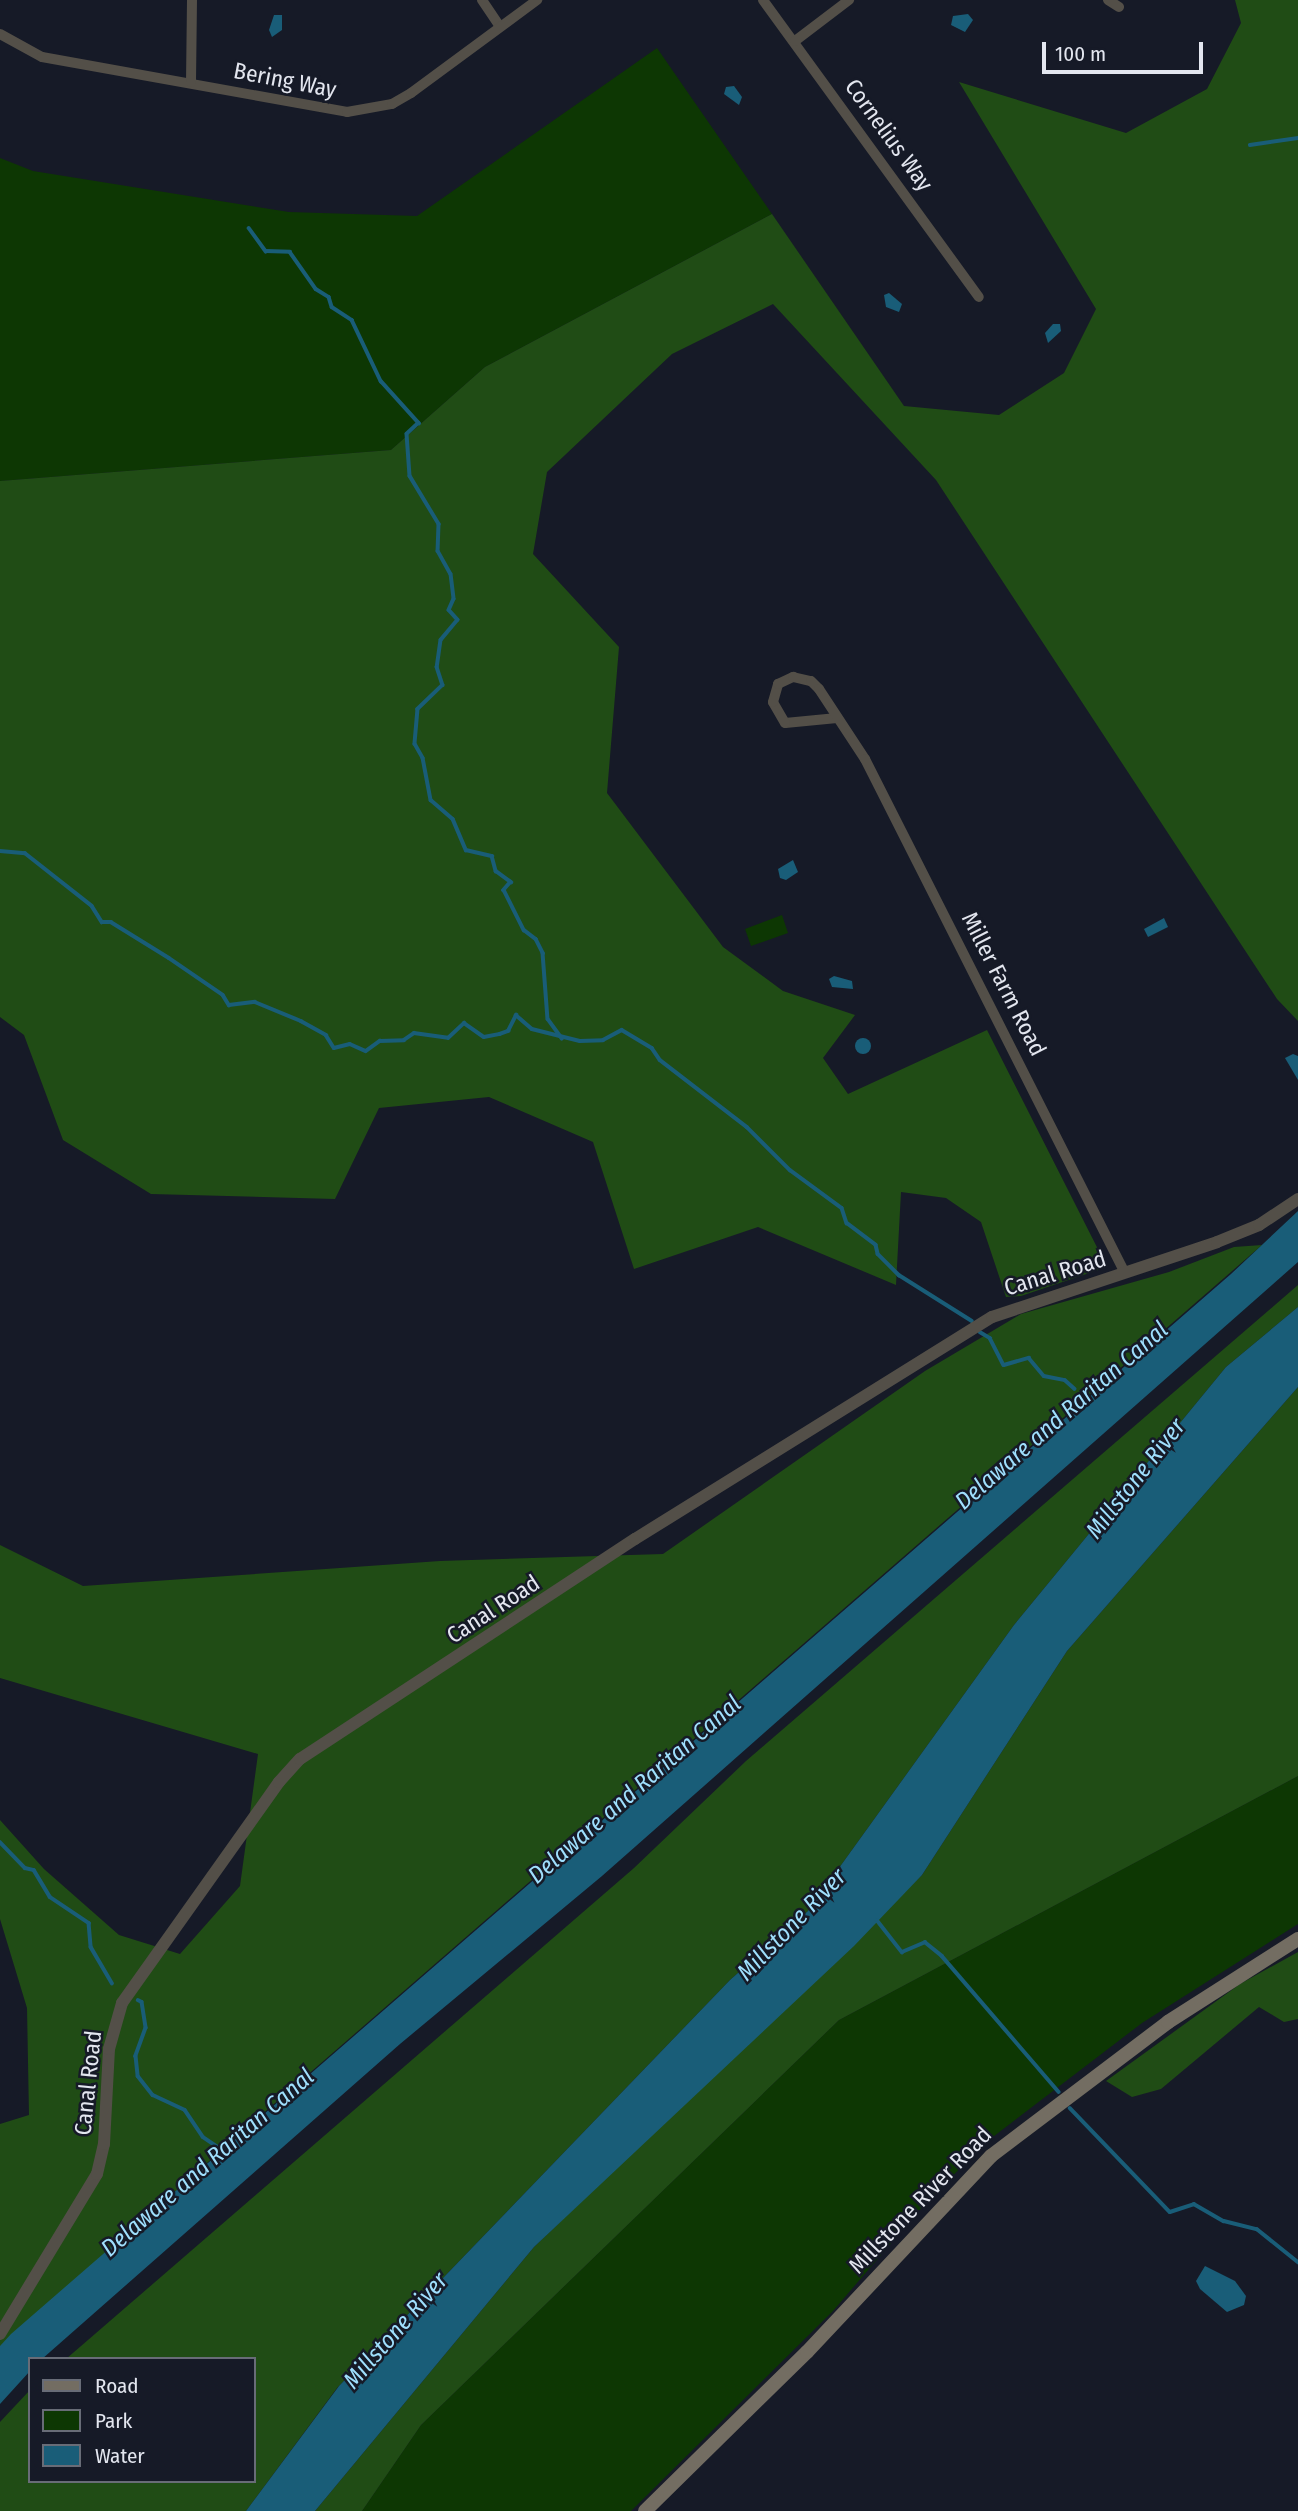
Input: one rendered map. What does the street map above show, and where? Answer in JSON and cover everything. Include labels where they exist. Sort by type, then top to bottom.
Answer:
[{"type":"main road","name":"Millstone River Road","points":[[645,2511],[815,2344],[990,2156],[1158,2030],[1298,1939]]},
{"type":"street","points":[[191,82],[192,0]]},
{"type":"street","points":[[482,0],[500,27]]},
{"type":"street","name":"Bering Way","points":[[0,34],[42,57],[191,82],[329,111],[364,111],[411,93],[537,0]]},
{"type":"street","name":"Cornelius Way","points":[[763,0],[979,297]]},
{"type":"street","points":[[795,41],[849,0]]},
{"type":"street","points":[[1108,0],[1119,7]]},
{"type":"street","name":"Miller Farm Road","points":[[837,718],[785,723],[773,702],[778,684],[793,677],[810,681],[837,718],[880,784],[1125,1273]]},
{"type":"street","name":"Canal Road","points":[[0,2334],[97,2174],[104,2144],[109,2049],[122,2003],[279,1782],[300,1759],[645,1533],[992,1317],[1022,1303],[1125,1273],[1259,1226],[1298,1199]]},
{"type":"green space","points":[[1235,0],[1298,0],[1298,1021],[1277,999],[936,480],[773,304],[672,354],[547,472],[533,554],[619,647],[607,793],[723,947],[783,991],[855,1015],[823,1058],[848,1094],[987,1030],[1107,1267],[1021,1296],[1006,1297],[981,1222],[946,1198],[901,1192],[896,1285],[758,1227],[634,1269],[593,1142],[489,1097],[379,1108],[335,1199],[151,1194],[63,1140],[24,1035],[0,1017],[0,481],[391,450],[485,367],[772,214],[904,406],[999,415],[1064,373],[1096,309],[959,82],[1126,133],[1207,89],[1241,23]]},
{"type":"green space","points":[[657,48],[772,214],[485,367],[391,450],[0,481],[0,158],[33,171],[289,212],[417,216]]},
{"type":"green space","points":[[782,915],[788,933],[751,946],[745,929]]},
{"type":"green space","points":[[1262,1245],[236,2137],[0,2349],[0,2124],[29,2115],[27,2008],[0,1919],[0,1820],[44,1869],[119,1935],[180,1954],[240,1886],[258,1754],[0,1678],[0,1545],[83,1586],[440,1561],[663,1554],[925,1371],[1021,1314],[1169,1272],[1234,1247]]},
{"type":"green space","points":[[1298,1285],[1298,1307],[1226,1367],[1014,1625],[808,1911],[730,1980],[337,2388],[246,2511],[0,2511],[0,2422],[28,2392],[28,2483],[256,2483],[256,2357],[68,2357],[634,1868],[746,1761]]},
{"type":"green space","points":[[1298,1387],[1298,1776],[839,2020],[421,2425],[362,2511],[315,2511],[534,2247],[922,1875],[1067,1651]]},
{"type":"green space","points":[[1298,1776],[1298,1924],[1142,2023],[985,2143],[922,2207],[833,2311],[631,2511],[362,2511],[421,2425],[839,2020]]},
{"type":"green space","points":[[1298,1952],[1298,2019],[1284,2022],[1259,2007],[1161,2089],[1132,2097],[1106,2081],[1240,1984]]},
{"type":"water","points":[[968,14],[973,20],[965,32],[951,25],[953,16]]},
{"type":"water","points":[[274,15],[282,15],[282,30],[272,37],[269,30]]},
{"type":"water","points":[[734,86],[742,97],[739,105],[724,94],[726,87]]},
{"type":"water","points":[[889,293],[902,304],[899,312],[886,307],[884,295]]},
{"type":"water","points":[[1053,324],[1060,324],[1061,331],[1048,343],[1045,333]]},
{"type":"water","points":[[793,860],[798,872],[786,880],[780,878],[778,869]]},
{"type":"water","points":[[1164,918],[1168,927],[1148,937],[1144,929]]},
{"type":"water","points":[[834,976],[852,981],[853,989],[832,987],[829,979]]},
{"type":"water","points":[[863,1038],[869,1040],[869,1052],[863,1054],[857,1052],[855,1046],[857,1040]]},
{"type":"water","points":[[1293,1054],[1298,1056],[1298,1080],[1285,1058]]},
{"type":"water","name":"Delaware and Raritan Canal","points":[[1298,1211],[1298,1262],[602,1876],[400,2044],[44,2357],[28,2357],[28,2373],[0,2404],[0,2346],[11,2334],[1231,1274]]},
{"type":"water","name":"Millstone River","points":[[1298,1307],[1298,1387],[1067,1651],[922,1875],[854,1946],[534,2247],[315,2511],[246,2511],[339,2386],[730,1980],[808,1911],[1014,1625],[1226,1367]]},
{"type":"water","points":[[1205,2266],[1235,2281],[1246,2296],[1244,2305],[1227,2312],[1200,2289],[1196,2281]]},
{"type":"waterway","points":[[1250,145],[1298,138]]},
{"type":"waterway","points":[[249,228],[266,251],[290,252],[316,289],[329,297],[332,307],[352,320],[381,381],[419,423],[407,434],[410,476],[439,524],[438,551],[451,574],[454,599],[449,610],[458,620],[441,640],[437,667],[443,685],[418,709],[415,744],[423,758],[431,800],[453,819],[466,850],[492,856],[496,871],[511,882],[504,890],[524,930],[536,939],[543,953],[548,1019],[562,1038]]},
{"type":"waterway","points":[[0,851],[25,853],[92,906],[102,922],[111,922],[169,958],[223,995],[229,1005],[255,1002],[301,1021],[326,1035],[334,1048],[350,1044],[366,1051],[380,1041],[404,1040],[414,1033],[448,1038],[464,1023],[484,1037],[508,1031],[516,1015],[532,1029],[580,1041],[603,1040],[622,1030],[652,1048],[660,1060],[747,1127],[790,1170],[842,1208],[847,1223],[876,1245],[878,1254],[899,1275],[972,1321]]},
{"type":"waterway","name":"Delaware and Raritan Canal","points":[[980,1332],[990,1338],[1004,1365],[1029,1358],[1044,1376],[1065,1380],[1075,1389]]},
{"type":"waterway","points":[[0,1842],[25,1868],[34,1870],[50,1897],[89,1923],[91,1947],[112,1983]]},
{"type":"waterway","points":[[877,1920],[902,1952],[925,1942],[942,1956],[1059,2092]]},
{"type":"waterway","name":"Delaware and Raritan Canal","points":[[138,2000],[142,2002],[146,2028],[136,2056],[138,2076],[153,2095],[185,2110],[203,2137],[228,2154]]},
{"type":"waterway","points":[[1070,2108],[1170,2212],[1194,2204],[1224,2221],[1257,2229],[1298,2262]]}]
